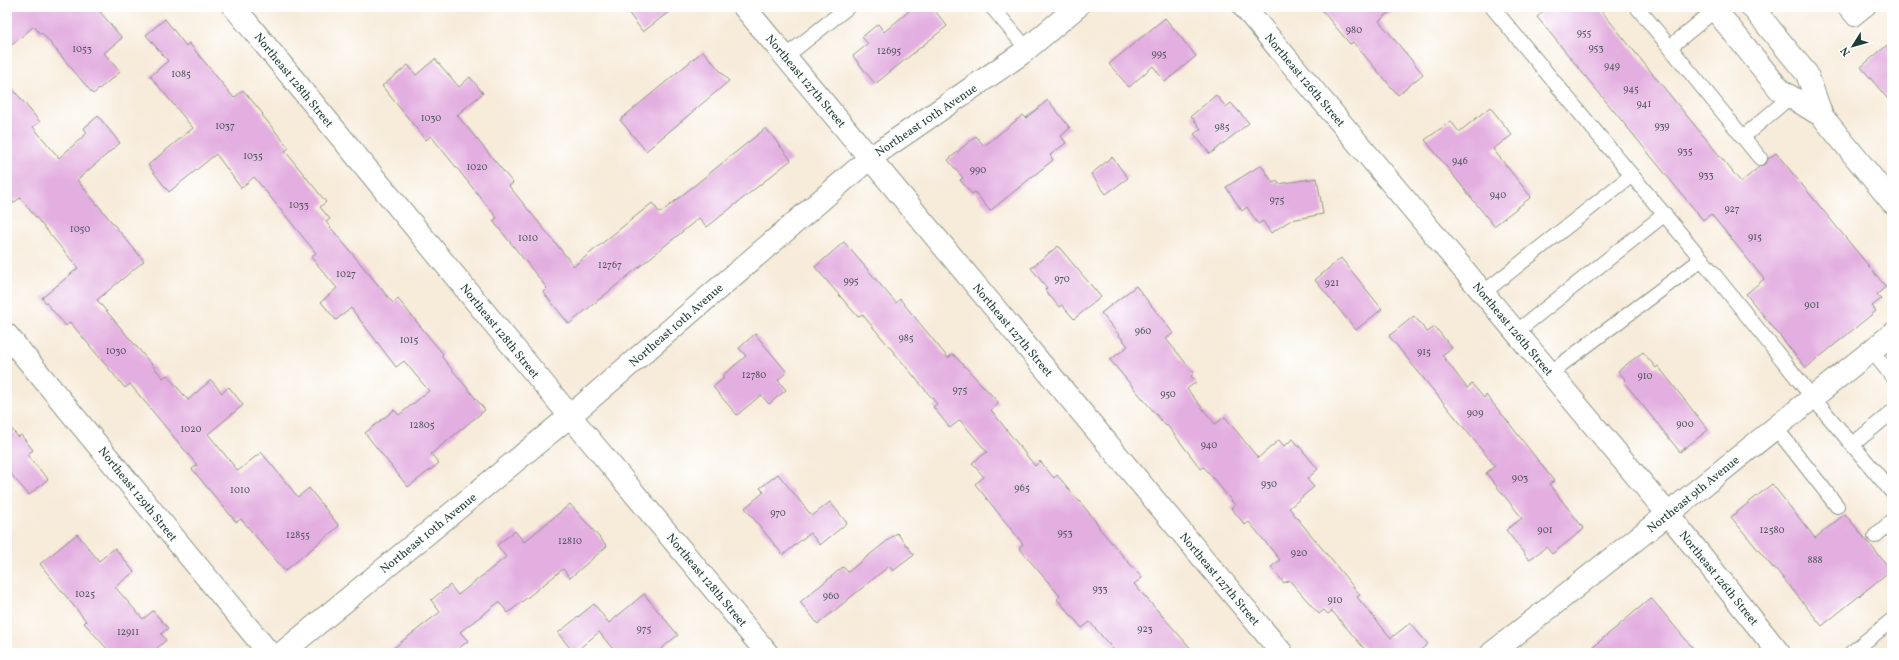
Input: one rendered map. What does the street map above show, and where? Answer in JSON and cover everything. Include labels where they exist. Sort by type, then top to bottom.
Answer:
[{"type":"street","name":"Northeast 128th Street","points":[[234,7],[570,416],[768,653]]},
{"type":"street","name":"Northeast 127th Street","points":[[744,7],[1282,653]]},
{"type":"street","name":"Northeast 10th Avenue","points":[[282,653],[570,416],[870,158],[1027,49],[1077,7]]},
{"type":"street","points":[[1752,7],[1807,74],[1822,116],[1892,202]]},
{"type":"street","points":[[1714,8],[1780,90],[1822,116]]},
{"type":"street","name":"Northeast 126th Street","points":[[1252,10],[1483,293],[1668,514],[1779,653]]},
{"type":"street","name":"Northeast 9th Avenue","points":[[1492,653],[1892,334]]},
{"type":"street","name":"Northeast 129th Street","points":[[7,335],[269,653]]},
{"type":"lane","points":[[785,57],[848,7]]},
{"type":"lane","points":[[992,7],[1027,49]]},
{"type":"lane","points":[[1492,7],[1665,214],[1813,398],[1892,492]]},
{"type":"lane","points":[[1637,7],[1760,158]]},
{"type":"lane","points":[[1844,7],[1854,19],[1869,7]]},
{"type":"lane","points":[[1670,47],[1714,8]]},
{"type":"lane","points":[[1743,136],[1790,97]]},
{"type":"lane","points":[[1483,293],[1632,175]]},
{"type":"lane","points":[[1516,332],[1665,214]]},
{"type":"lane","points":[[1550,373],[1702,259]]},
{"type":"lane","points":[[1872,350],[1892,376]]},
{"type":"lane","points":[[1852,444],[1892,412]]},
{"type":"lane","points":[[1776,428],[1837,506]]},
{"type":"lane","points":[[1875,536],[1892,522]]},
{"type":"lane","points":[[1851,653],[1892,620]]},
{"type":"building","points":[[7,7],[96,7],[122,38],[104,53],[120,72],[93,94],[42,33],[40,34],[34,26],[7,49]]},
{"type":"building","points":[[624,7],[675,7],[643,32]]},
{"type":"building","points":[[914,7],[932,7],[947,26],[875,84],[853,56],[868,44],[862,37],[878,24],[884,32]]},
{"type":"building","points":[[1319,7],[1396,7],[1379,21],[1423,74],[1398,95],[1353,42],[1350,44]]},
{"type":"building","points":[[1548,7],[1598,7],[1741,182],[1760,166],[1766,164],[1768,159],[1776,153],[1886,287],[1877,294],[1881,299],[1872,306],[1876,311],[1806,368],[1746,294],[1764,279],[1711,214],[1703,220],[1537,17]]},
{"type":"building","points":[[1165,18],[1196,56],[1165,82],[1153,66],[1129,87],[1109,64]]},
{"type":"building","points":[[165,19],[186,46],[189,43],[234,98],[243,90],[263,114],[262,115],[289,148],[285,151],[326,202],[320,207],[330,219],[326,222],[393,303],[398,299],[443,354],[441,356],[485,410],[431,454],[439,463],[408,487],[365,433],[394,410],[399,415],[429,391],[404,361],[396,367],[351,308],[336,320],[321,302],[337,288],[311,257],[316,253],[254,177],[241,188],[216,154],[169,192],[148,165],[193,128],[150,76],[168,61],[146,35]]},
{"type":"building","points":[[1892,41],[1892,104],[1861,67]]},
{"type":"building","points":[[703,51],[729,81],[646,151],[620,120]]},
{"type":"building","points":[[435,59],[459,87],[470,77],[483,93],[457,115],[513,183],[509,186],[574,266],[652,203],[660,213],[766,128],[791,160],[707,227],[699,218],[569,324],[543,292],[547,288],[493,221],[497,218],[431,136],[426,140],[382,86],[408,65],[416,75]]},
{"type":"building","points":[[7,82],[40,122],[33,127],[59,158],[87,133],[84,128],[98,116],[120,143],[77,180],[144,261],[97,300],[163,378],[167,375],[188,400],[211,380],[222,393],[229,387],[243,405],[208,434],[238,471],[261,452],[298,497],[309,488],[339,526],[285,571],[241,519],[236,522],[192,469],[197,465],[130,384],[125,388],[70,322],[66,326],[42,298],[78,268],[20,198],[7,208]]},
{"type":"building","points":[[1216,95],[1226,107],[1231,103],[1249,123],[1210,154],[1194,134],[1201,129],[1191,116]]},
{"type":"building","points":[[1048,100],[1070,128],[1061,136],[1066,143],[1050,155],[1053,160],[990,211],[975,192],[972,194],[960,180],[963,178],[948,160],[976,136],[984,146],[1023,115],[1026,118]]},
{"type":"building","points":[[1490,107],[1512,135],[1493,149],[1531,197],[1494,226],[1425,140],[1451,121],[1459,132]]},
{"type":"building","points":[[1112,157],[1128,178],[1106,194],[1091,174]]},
{"type":"building","points":[[1261,165],[1273,183],[1277,181],[1279,184],[1317,178],[1323,214],[1291,220],[1271,233],[1263,221],[1258,224],[1247,207],[1242,211],[1226,187]]},
{"type":"building","points":[[844,242],[896,303],[900,299],[948,358],[953,354],[999,403],[991,410],[1035,466],[1040,461],[1054,478],[1057,475],[1090,514],[1099,526],[1098,527],[1142,578],[1134,584],[1195,653],[1116,653],[1090,622],[1082,628],[1057,599],[1060,596],[1019,548],[1023,544],[975,484],[984,477],[972,463],[987,452],[960,420],[950,428],[933,407],[937,404],[862,314],[858,317],[815,267]]},
{"type":"building","points":[[1058,246],[1101,297],[1074,319],[1062,305],[1059,307],[1045,290],[1047,288],[1031,268]]},
{"type":"building","points":[[1341,258],[1382,309],[1356,330],[1315,280]]},
{"type":"building","points":[[1136,286],[1173,333],[1166,339],[1194,373],[1191,376],[1196,382],[1187,389],[1215,424],[1225,417],[1258,458],[1279,440],[1284,446],[1293,439],[1318,469],[1307,479],[1314,487],[1289,508],[1360,595],[1357,597],[1391,638],[1410,623],[1428,644],[1417,653],[1368,653],[1332,611],[1328,614],[1324,610],[1319,614],[1289,580],[1284,583],[1271,567],[1280,560],[1249,522],[1245,525],[1231,508],[1235,505],[1204,467],[1201,469],[1167,425],[1166,426],[1110,360],[1128,346],[1101,313]]},
{"type":"building","points":[[1414,316],[1427,332],[1435,327],[1452,348],[1442,355],[1467,388],[1472,384],[1484,398],[1486,395],[1505,418],[1554,481],[1549,484],[1584,529],[1552,554],[1546,547],[1529,560],[1506,530],[1522,518],[1486,473],[1495,466],[1389,336]]},
{"type":"building","points":[[755,334],[787,372],[778,380],[786,390],[769,404],[761,395],[737,415],[713,387],[724,378],[722,376],[746,356],[739,348]]},
{"type":"building","points":[[1643,352],[1656,368],[1658,366],[1708,430],[1680,452],[1624,382],[1626,380],[1618,371]]},
{"type":"building","points":[[7,423],[18,437],[21,435],[33,450],[27,455],[48,479],[29,495],[8,471],[7,472]]},
{"type":"building","points":[[778,474],[812,516],[830,502],[847,523],[820,545],[810,533],[783,555],[745,508],[764,492],[760,488]]},
{"type":"building","points":[[1772,484],[1815,538],[1845,514],[1891,570],[1822,626],[1731,517]]},
{"type":"building","points":[[570,504],[607,546],[570,578],[563,569],[508,613],[499,602],[460,632],[468,641],[453,653],[387,653],[440,612],[431,600],[450,585],[458,595],[506,557],[497,545],[515,531],[524,542]]},
{"type":"building","points":[[897,533],[914,555],[893,571],[889,566],[818,624],[800,602],[843,567],[848,572]]},
{"type":"building","points":[[77,534],[99,561],[115,548],[134,572],[115,587],[143,619],[153,611],[168,628],[161,634],[166,640],[152,653],[111,653],[84,623],[86,621],[40,564]]},
{"type":"building","points":[[644,594],[678,635],[656,653],[616,653],[599,632],[574,653],[558,633],[594,604],[609,623]]},
{"type":"building","points":[[1651,598],[1697,653],[1586,653]]}]
